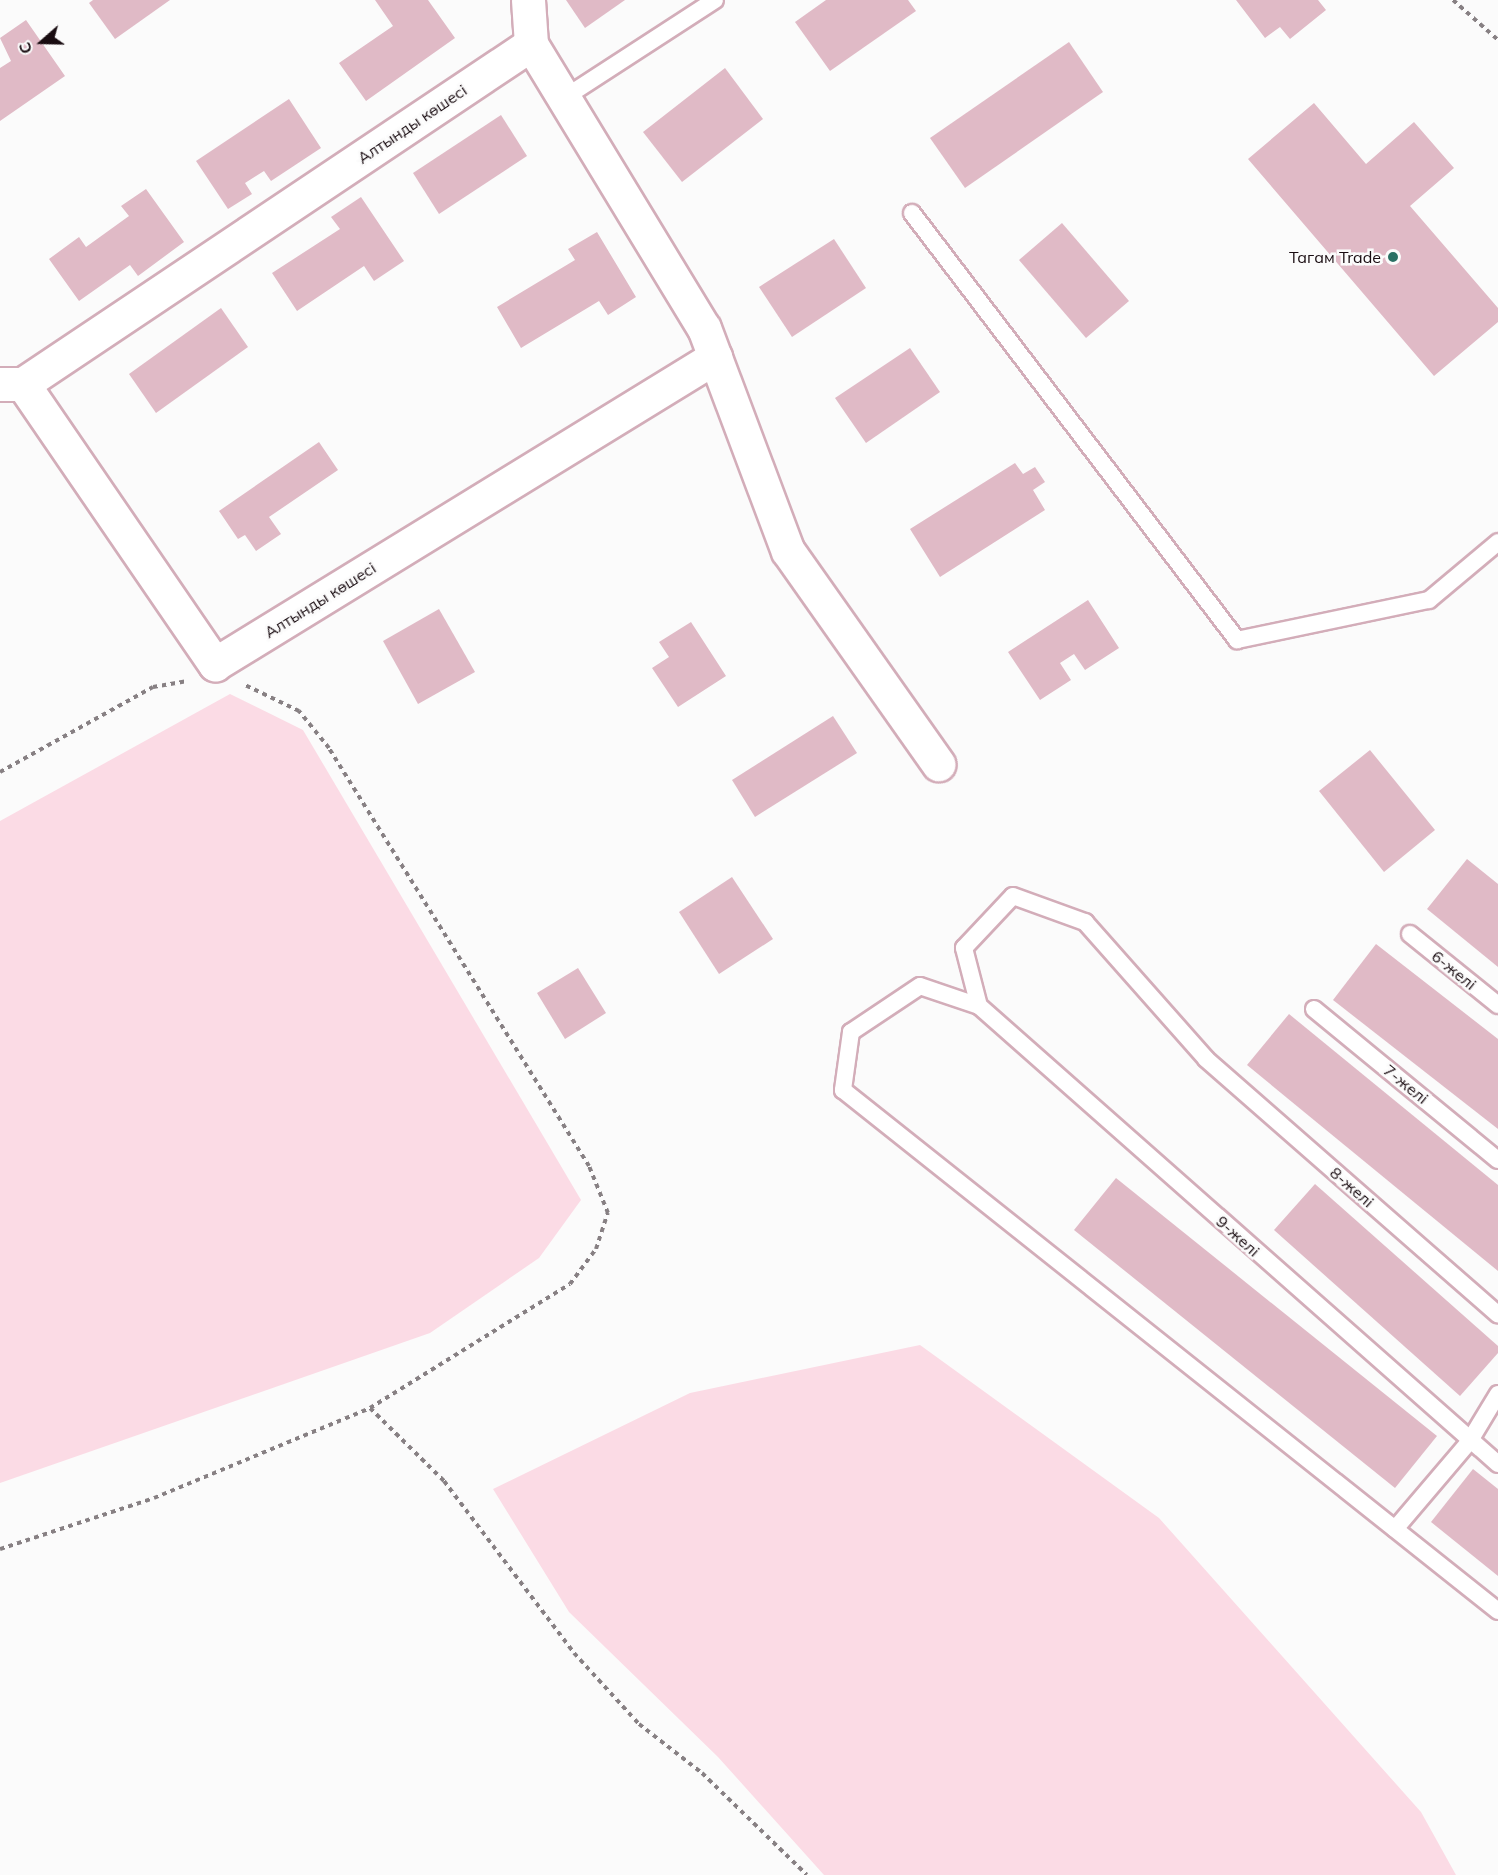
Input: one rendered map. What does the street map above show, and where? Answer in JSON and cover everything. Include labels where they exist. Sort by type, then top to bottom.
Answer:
[{"type":"street","points":[[528,0],[531,44],[704,328],[788,551],[938,764]]},
{"type":"street","name":"Алтынды көшесі","points":[[531,44],[12,384],[215,664],[715,357]]},
{"type":"lane","points":[[564,98],[715,0]]},
{"type":"lane","points":[[912,213],[1237,640],[1429,600],[1498,542]]},
{"type":"lane","name":"8-желі","points":[[979,1006],[964,948],[1012,896],[1084,922],[1206,1059],[1498,1315]]},
{"type":"lane","name":"6-желі","points":[[1410,934],[1498,1005]]},
{"type":"lane","points":[[979,1006],[920,986],[851,1032],[843,1090],[1498,1611]]},
{"type":"lane","name":"9-желі","points":[[979,1006],[1469,1442],[1498,1464]]},
{"type":"lane","name":"7-желі","points":[[1314,1009],[1498,1160]]},
{"type":"lane","points":[[1395,1530],[1469,1442],[1498,1394]]},
{"type":"path","points":[[1453,0],[1498,40]]},
{"type":"path","points":[[0,772],[153,687],[194,681]]},
{"type":"path","points":[[0,1549],[165,1494],[370,1408],[570,1284],[596,1249],[608,1213],[590,1166],[329,748],[299,711],[262,689],[234,682]]},
{"type":"path","points":[[370,1408],[444,1481],[574,1653],[639,1724],[702,1773],[807,1875]]},
{"type":"shaded area","points":[[230,694],[303,730],[581,1200],[539,1258],[430,1333],[0,1483],[0,821]]},
{"type":"shaded area","points":[[920,1345],[1159,1518],[1421,1812],[1456,1875],[824,1875],[718,1757],[569,1612],[493,1489],[690,1393]]},
{"type":"building","points":[[93,0],[170,0],[115,39],[89,3]]},
{"type":"building","points":[[375,0],[428,0],[455,38],[366,101],[339,63],[393,26]]},
{"type":"building","points":[[566,0],[625,0],[585,28]]},
{"type":"building","points":[[826,0],[908,0],[916,11],[830,71],[795,22]]},
{"type":"building","points":[[1236,0],[1318,0],[1326,10],[1290,39],[1280,27],[1265,38]]},
{"type":"building","points":[[26,20],[65,76],[0,121],[0,68],[11,61],[0,38]]},
{"type":"building","points":[[1069,42],[1103,92],[965,188],[930,138]]},
{"type":"building","points":[[725,68],[763,119],[682,182],[643,132]]},
{"type":"building","points":[[289,99],[321,148],[271,181],[264,171],[245,183],[252,194],[228,209],[196,161]]},
{"type":"building","name":"Тагам Trade","points":[[1314,103],[1366,164],[1414,122],[1454,168],[1410,206],[1498,308],[1498,322],[1434,376],[1248,159]]},
{"type":"building","points":[[501,115],[527,156],[439,214],[413,173]]},
{"type":"building","points":[[146,189],[184,242],[138,276],[130,265],[79,301],[49,259],[79,237],[86,247],[129,216],[121,206]]},
{"type":"building","points":[[361,197],[404,261],[374,281],[364,266],[297,311],[272,273],[340,229],[331,217]]},
{"type":"building","points":[[1062,223],[1129,301],[1086,338],[1019,260]]},
{"type":"building","points":[[597,232],[636,297],[608,315],[599,301],[521,348],[497,307],[575,260],[568,249]]},
{"type":"building","points":[[834,239],[866,288],[792,337],[759,287]]},
{"type":"building","points":[[221,308],[248,347],[156,413],[129,374]]},
{"type":"building","points":[[910,348],[940,392],[866,443],[835,398]]},
{"type":"building","points":[[319,442],[338,470],[269,517],[281,534],[256,551],[245,535],[238,539],[219,511]]},
{"type":"building","points":[[1015,463],[1023,474],[1035,467],[1045,482],[1033,490],[1045,510],[940,577],[910,529]]},
{"type":"building","points":[[1088,600],[1119,648],[1085,670],[1074,654],[1060,663],[1071,680],[1040,700],[1008,652]]},
{"type":"building","points":[[439,609],[475,672],[418,704],[383,641]]},
{"type":"building","points":[[691,622],[726,676],[678,707],[652,668],[669,657],[659,642]]},
{"type":"building","points":[[833,716],[857,753],[755,817],[732,780]]},
{"type":"building","points":[[1370,750],[1435,830],[1384,872],[1319,791]]},
{"type":"building","points":[[1467,859],[1498,884],[1498,967],[1427,909]]},
{"type":"building","points":[[732,877],[773,939],[719,974],[679,912]]},
{"type":"building","points":[[1376,944],[1498,1039],[1498,1129],[1333,1000]]},
{"type":"building","points":[[578,968],[606,1013],[565,1039],[537,993]]},
{"type":"building","points":[[1289,1014],[1498,1185],[1498,1271],[1247,1065]]},
{"type":"building","points":[[1116,1178],[1437,1436],[1395,1488],[1074,1230]]},
{"type":"building","points":[[1315,1184],[1498,1346],[1498,1353],[1460,1396],[1274,1230]]},
{"type":"building","points":[[1473,1469],[1498,1489],[1498,1576],[1431,1522]]},
{"type":"place","name":"Тагам Trade","points":[[1393,257]]}]
